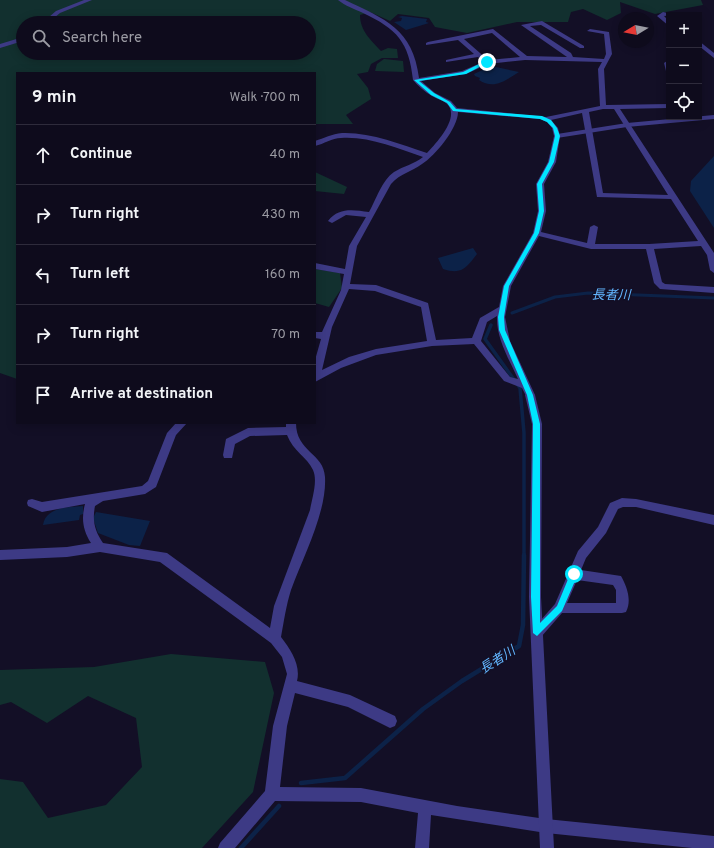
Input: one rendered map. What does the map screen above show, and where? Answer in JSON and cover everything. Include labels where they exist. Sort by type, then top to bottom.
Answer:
[{"type":"street","points":[[53,16],[58,12],[89,0]]},
{"type":"street","points":[[316,374],[326,336],[345,286],[353,246],[388,182],[396,174],[428,156],[451,127],[455,117],[455,110],[449,102],[433,94],[416,80],[412,52],[407,42],[384,22],[341,0]]},
{"type":"street","points":[[666,14],[660,16],[666,21]]},
{"type":"street","points":[[570,57],[569,54],[524,25],[542,23],[582,47]]},
{"type":"street","points":[[590,30],[607,33],[609,54],[601,69],[603,107]]},
{"type":"street","points":[[428,44],[494,31],[525,58]]},
{"type":"street","points":[[459,38],[487,62]]},
{"type":"street","points":[[0,46],[16,41]]},
{"type":"street","points":[[702,46],[714,56]]},
{"type":"street","points":[[448,61],[479,55]]},
{"type":"street","points":[[416,80],[464,73],[487,62],[525,58],[570,57],[606,61]]},
{"type":"street","points":[[544,119],[603,107],[666,106]]},
{"type":"street","points":[[616,107],[704,243],[711,255],[714,270]]},
{"type":"street","points":[[455,110],[524,115],[544,119],[549,121],[555,128],[558,136],[552,162],[540,184],[542,211],[537,233],[507,286],[501,309],[502,330],[526,389],[537,424],[535,597],[547,848]]},
{"type":"street","points":[[583,110],[587,114],[600,195],[675,197]]},
{"type":"street","points":[[702,117],[714,117]]},
{"type":"street","points":[[558,136],[669,120]]},
{"type":"street","points":[[316,144],[333,136],[352,136],[400,146],[428,156]]},
{"type":"street","points":[[332,221],[338,214],[349,212],[370,215]]},
{"type":"street","points":[[590,246],[594,227]]},
{"type":"street","points":[[537,233],[590,246],[649,247],[704,243]]},
{"type":"street","points":[[649,247],[658,283],[663,287],[714,290]]},
{"type":"street","points":[[316,266],[348,272]]},
{"type":"street","points":[[345,286],[376,288],[425,305],[432,343]]},
{"type":"street","points":[[476,341],[483,320],[501,309]]},
{"type":"street","points":[[316,335],[326,336]]},
{"type":"street","points":[[316,377],[347,360],[378,352],[414,348],[432,343],[476,341]]},
{"type":"street","points":[[476,341],[507,380],[526,389]]},
{"type":"street","points":[[32,503],[42,507],[145,490],[152,484],[172,433],[181,424]]},
{"type":"street","points":[[228,455],[230,442],[248,432],[290,427],[298,448],[315,462],[320,475],[317,496],[308,532],[280,606],[275,639]]},
{"type":"street","points":[[100,497],[90,504],[87,516],[89,533],[100,547]]},
{"type":"street","points":[[537,633],[560,608],[582,555],[602,530],[614,506],[622,502],[636,502],[677,513],[714,520]]},
{"type":"street","points":[[0,555],[67,552],[100,547],[163,557],[275,639],[287,654],[293,674],[280,726],[272,794],[224,848]]},
{"type":"street","points":[[560,608],[622,608],[622,589],[617,580],[574,574]]},
{"type":"street","points":[[291,686],[350,702],[390,721]]},
{"type":"street","points":[[272,794],[361,795],[425,807],[546,826],[714,843]]},
{"type":"street","points":[[422,848],[425,807]]},
{"type":"green space","points":[[0,0],[701,0],[703,5],[655,14],[654,12],[649,12],[620,2],[621,12],[618,12],[618,14],[607,20],[583,9],[571,12],[568,22],[517,22],[467,33],[435,27],[429,18],[398,14],[390,21],[370,12],[360,15],[360,21],[364,31],[370,39],[381,51],[388,48],[397,49],[398,58],[382,58],[371,64],[368,72],[357,74],[368,88],[371,99],[346,115],[353,124],[316,124],[316,72],[16,72],[16,379],[0,373]]},
{"type":"green space","points":[[384,59],[403,61],[404,72],[375,71],[377,64]]},
{"type":"green space","points":[[316,172],[347,187],[344,194],[316,191]]},
{"type":"green space","points":[[316,269],[340,273],[342,288],[329,307],[316,303]]},
{"type":"green space","points":[[171,654],[265,662],[274,693],[253,792],[202,848],[0,848],[0,779],[23,782],[48,818],[106,805],[142,767],[136,718],[88,696],[47,723],[11,702],[0,705],[0,670],[94,667]]},
{"type":"water","points":[[402,16],[427,19],[426,22],[429,23],[406,30],[394,22],[401,21],[402,18],[398,17]]},
{"type":"water","points":[[491,66],[519,72],[505,81],[495,84],[484,83],[479,80],[480,78],[475,76],[474,74]]},
{"type":"water","points":[[714,156],[714,228],[690,191],[691,181]]},
{"type":"water","points":[[473,248],[477,254],[463,269],[459,271],[449,271],[443,269],[438,258]]},
{"type":"water","points":[[83,506],[83,514],[80,515],[79,520],[43,525],[45,519],[53,511]]},
{"type":"water","points":[[96,512],[150,521],[140,546],[129,545],[98,533],[93,518]]},
{"type":"waterway","name":"長者川","points":[[512,313],[555,297],[588,293],[714,298]]},
{"type":"waterway","name":"長者川","points":[[491,325],[485,339],[520,388],[524,433],[524,555]]},
{"type":"waterway","name":"長者川","points":[[301,783],[345,778],[423,709],[462,681],[519,646],[523,625],[524,555]]},
{"type":"waterway","name":"長者川","points":[[241,848],[279,806]]},
{"type":"route","points":[[487,62],[464,73],[416,80],[433,94],[449,102],[455,110],[541,117],[549,121],[555,128],[558,136],[552,162],[545,172],[540,184],[539,192],[542,211],[537,233],[507,286],[501,309],[502,330],[505,341],[530,395],[537,424],[535,597],[537,633],[560,608],[574,574]]}]
